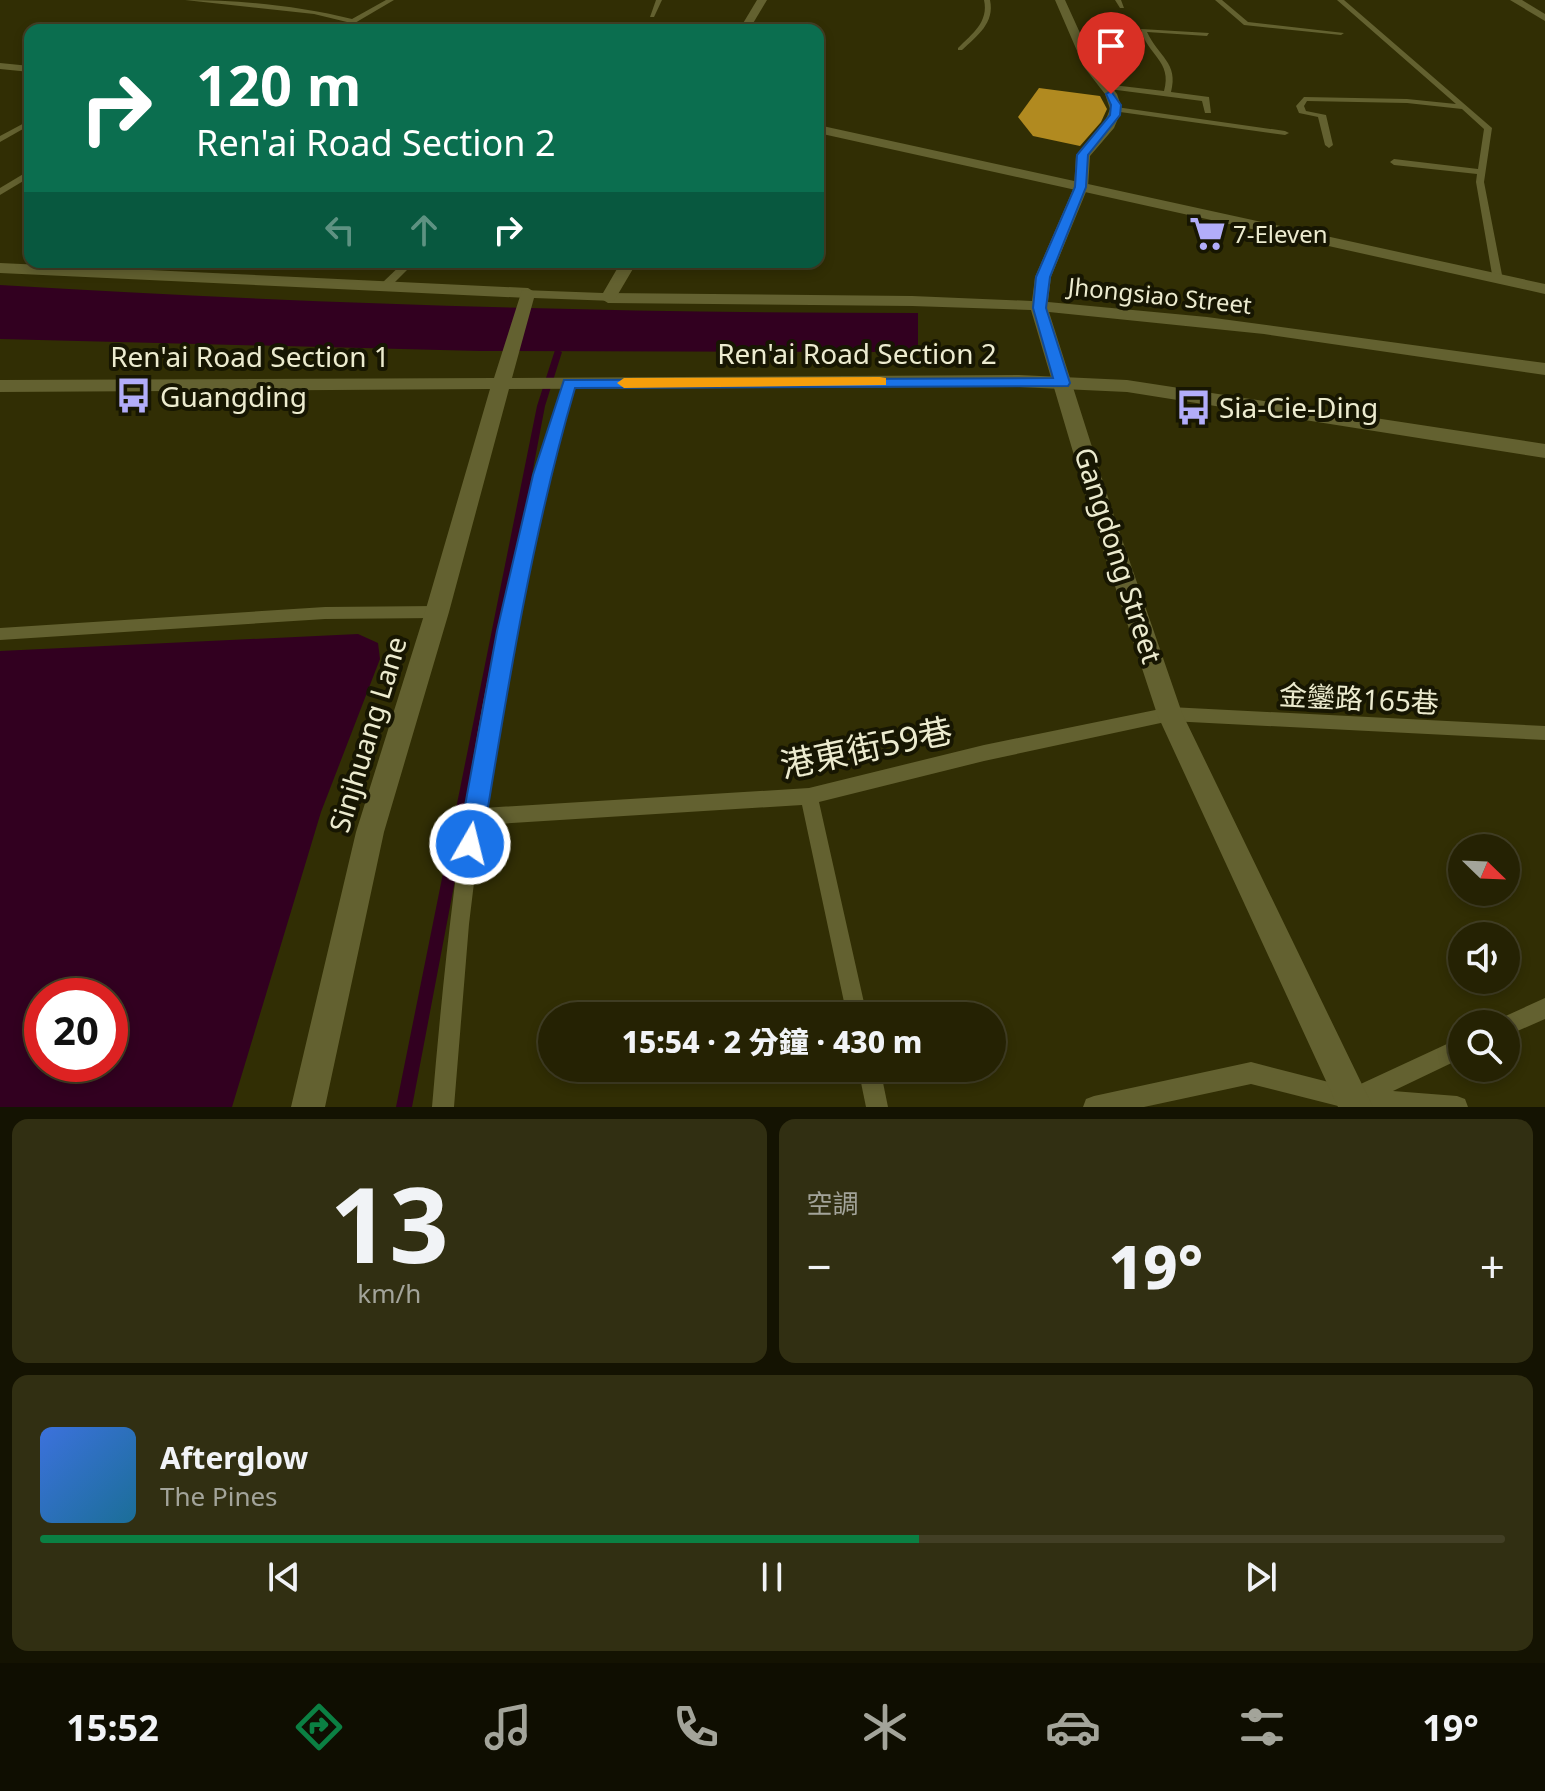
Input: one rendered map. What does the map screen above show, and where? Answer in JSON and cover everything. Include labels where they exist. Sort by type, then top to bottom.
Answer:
[{"type":"street","points":[[748,24],[762,0]]},
{"type":"street","points":[[1060,0],[1085,57],[1111,94],[1116,109]]},
{"type":"street","points":[[1515,0],[1545,18]]},
{"type":"street","points":[[0,66],[24,68]]},
{"type":"street","name":"Gangdong Street","points":[[1116,109],[1110,125],[1083,155],[1081,187],[1043,277],[1039,308],[1068,394],[1103,516],[1170,714],[1355,1103]]},
{"type":"street","points":[[824,132],[1545,289]]},
{"type":"street","name":"Jhongsiao Street","points":[[0,268],[132,277],[386,285],[526,299],[941,301],[1092,310],[1545,369]]},
{"type":"street","points":[[608,298],[626,268]]},
{"type":"street","name":"Sinjhuang Lane","points":[[308,1107],[370,832],[437,612],[509,350],[526,299]]},
{"type":"street","name":"Ren'ai Road Section 2","points":[[500,383],[1062,383],[1141,388],[1545,451]]},
{"type":"street","name":"Ren'ai Road Section 1","points":[[0,386],[500,383]]},
{"type":"lane","points":[[188,0],[314,12],[355,22]]},
{"type":"lane","points":[[351,24],[391,0]]},
{"type":"lane","points":[[652,16],[659,0]]},
{"type":"lane","points":[[960,49],[986,24],[990,7],[987,0]]},
{"type":"lane","points":[[1218,0],[1246,24],[1341,33]]},
{"type":"lane","points":[[1340,0],[1462,107],[1483,120],[1490,133],[1482,172],[1486,220],[1498,280]]},
{"type":"lane","points":[[1167,94],[1172,81],[1171,72],[1143,30],[1207,34]]},
{"type":"lane","points":[[1104,86],[1206,99],[1208,111]]},
{"type":"lane","points":[[1329,145],[1322,115],[1303,113],[1300,106],[1304,99],[1407,101],[1462,107]]},
{"type":"lane","points":[[1116,109],[1285,133]]},
{"type":"lane","points":[[0,140],[24,126]]},
{"type":"lane","points":[[1394,162],[1482,172]]},
{"type":"lane","points":[[0,192],[24,177]]},
{"type":"lane","points":[[386,285],[404,268]]},
{"type":"lane","points":[[443,1107],[450,1008],[473,817],[507,631],[563,383]]},
{"type":"lane","points":[[0,634],[325,613],[437,612]]},
{"type":"lane","name":"金鑾路165巷","points":[[1170,714],[1545,733]]},
{"type":"lane","name":"港東街59巷","points":[[473,817],[809,796],[984,753],[1170,714]]},
{"type":"lane","points":[[809,796],[854,1002]]},
{"type":"lane","points":[[1520,1020],[1545,1008]]},
{"type":"lane","points":[[1355,1103],[1448,1054]]},
{"type":"lane","points":[[1094,1107],[1251,1073],[1355,1103],[1457,1107]]},
{"type":"lane","points":[[872,1082],[877,1107]]},
{"type":"shaded area","points":[[0,285],[459,306],[918,313],[918,352],[480,351],[0,339]]},
{"type":"shaded area","points":[[358,634],[378,643],[380,659],[321,812],[232,1107],[0,1107],[0,651]]},
{"type":"building","points":[[1039,88],[1100,96],[1107,109],[1101,122],[1080,146],[1033,136],[1018,117]]},
{"type":"waterway","points":[[404,1107],[541,406],[558,352]]},
{"type":"slow traffic","points":[[624,383],[880,381]]},
{"type":"place","name":"7-Eleven","points":[[1207,233]]},
{"type":"place","name":"Guangding","points":[[134,396]]},
{"type":"place","name":"Sia-Cie-Ding","points":[[1193,407]]},
{"type":"route","points":[[470,844],[507,631],[541,475],[569,383],[1062,383],[1039,308],[1043,277],[1081,187],[1083,155],[1115,115],[1116,105],[1111,94]]}]
